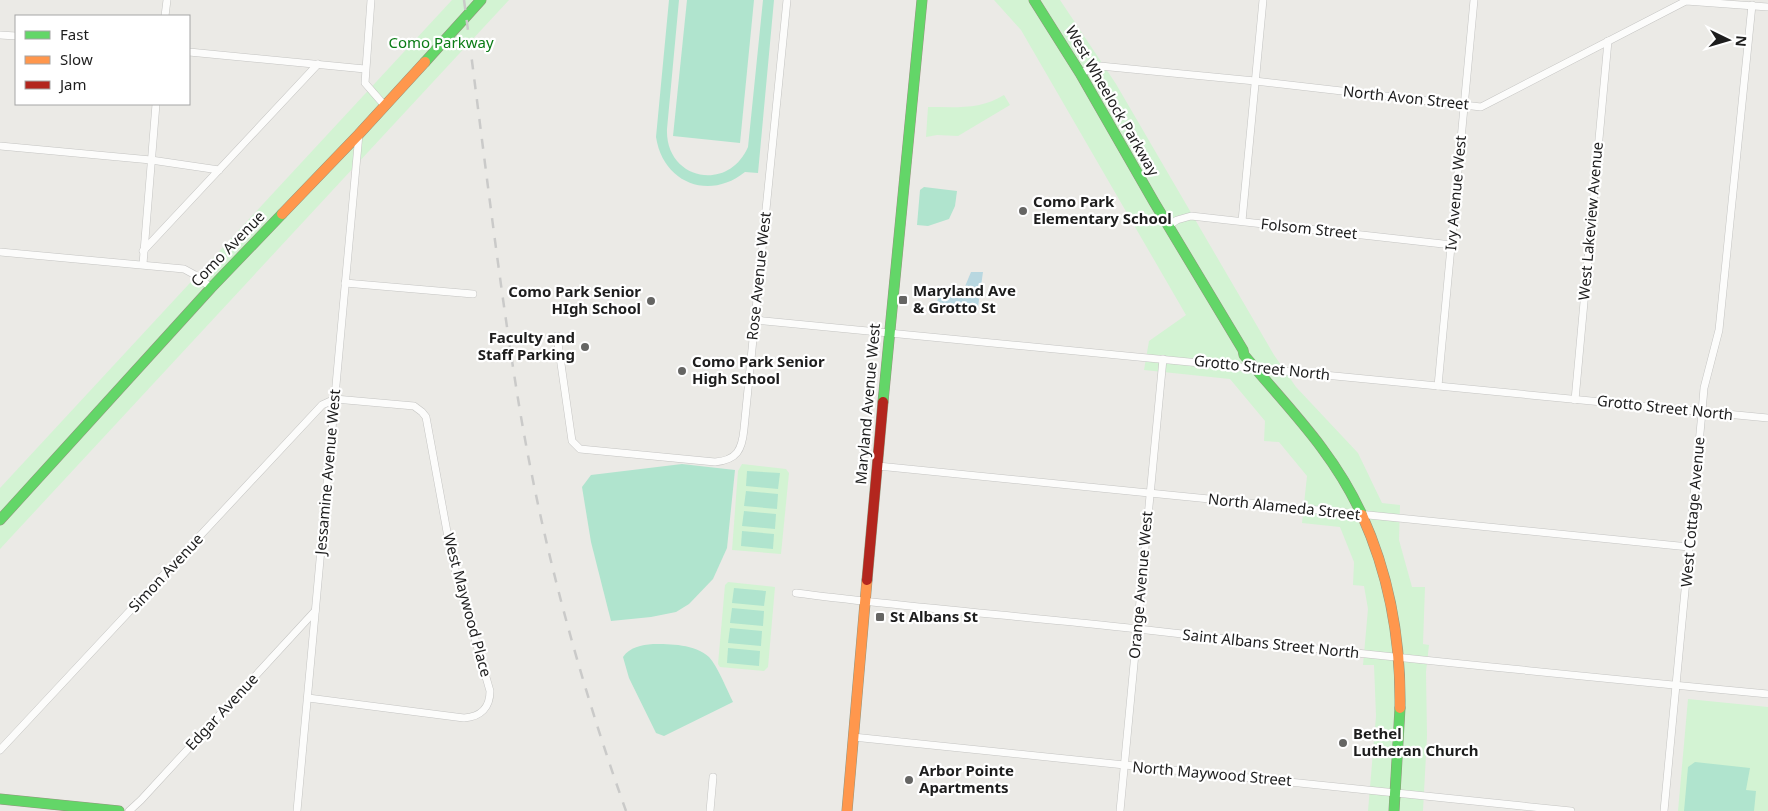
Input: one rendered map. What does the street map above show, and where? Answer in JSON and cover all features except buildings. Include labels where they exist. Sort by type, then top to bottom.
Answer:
[{"type":"street","points":[[165,15],[166,0]]},
{"type":"street","points":[[371,0],[365,83],[385,106]]},
{"type":"street","name":"Como Avenue","points":[[0,520],[211,288],[359,134],[481,0]]},
{"type":"street","name":"Rose Avenue West","points":[[557,336],[572,441],[580,449],[714,462],[725,461],[734,457],[740,449],[744,429],[787,0]]},
{"type":"street","name":"Maryland Avenue West","points":[[847,811],[889,333],[922,0]]},
{"type":"street","name":"West Wheelock Parkway","points":[[1034,0],[1080,73],[1244,355],[1320,444],[1344,479],[1363,515],[1388,592],[1399,657],[1399,720],[1394,811]]},
{"type":"street","points":[[1242,221],[1263,0]]},
{"type":"street","name":"Ivy Avenue West","points":[[1438,386],[1474,0]]},
{"type":"street","name":"North Avon Street","points":[[1080,73],[1100,66],[1255,81],[1481,107],[1686,1],[1768,7]]},
{"type":"street","name":"West Cottage Avenue","points":[[1664,811],[1704,388],[1719,330],[1752,5]]},
{"type":"street","points":[[0,35],[15,36]]},
{"type":"street","name":"West Lakeview Avenue","points":[[1575,400],[1608,42]]},
{"type":"street","points":[[190,52],[365,69]]},
{"type":"street","points":[[143,251],[318,64]]},
{"type":"street","points":[[142,264],[156,105]]},
{"type":"street","name":"Jessamine Avenue West","points":[[298,811],[359,134]]},
{"type":"street","points":[[0,146],[151,160],[219,170]]},
{"type":"street","name":"Folsom Street","points":[[1168,226],[1177,220],[1191,216],[1452,245]]},
{"type":"street","points":[[0,252],[184,269],[197,276],[211,288]]},
{"type":"street","points":[[345,283],[473,294]]},
{"type":"street","name":"Grotto Street North","points":[[755,320],[1768,418]]},
{"type":"street","name":"Orange Avenue West","points":[[1120,811],[1163,359]]},
{"type":"street","name":"West Maywood Place","points":[[308,698],[467,718],[474,717],[485,709],[490,697],[490,691],[452,559],[424,414],[414,406],[335,399]]},
{"type":"street","name":"Simon Avenue","points":[[0,750],[322,406],[335,399]]},
{"type":"street","name":"North Alameda Street","points":[[878,466],[1689,547]]},
{"type":"street","name":"Saint Albans Street North","points":[[796,593],[866,602],[1768,694]]},
{"type":"street","name":"Edgar Avenue","points":[[129,811],[315,612]]},
{"type":"street","name":"North Maywood Street","points":[[853,737],[1571,811]]},
{"type":"street","points":[[710,811],[714,777]]},
{"type":"street","points":[[0,799],[24,807],[119,811]]},
{"type":"green space","name":"Como Parkway","points":[[452,0],[509,0],[0,549],[0,488]]},
{"type":"green space","points":[[669,0],[679,0],[667,129],[669,146],[676,160],[686,169],[699,174],[713,175],[727,171],[739,162],[748,147],[763,0],[774,0],[758,173],[745,172],[731,181],[703,186],[690,183],[678,176],[668,166],[660,153],[656,137]]},
{"type":"green space","points":[[687,0],[754,0],[740,143],[673,136]]},
{"type":"green space","points":[[994,0],[1060,0],[1116,84],[1274,355],[1296,387],[1358,453],[1382,503],[1400,505],[1399,540],[1412,587],[1425,587],[1423,644],[1429,645],[1426,672],[1427,736],[1423,811],[1368,811],[1376,716],[1374,665],[1363,665],[1368,609],[1364,586],[1353,585],[1354,562],[1340,527],[1302,523],[1307,476],[1279,442],[1264,441],[1265,421],[1230,379],[1144,370],[1149,341],[1186,315],[1021,30]]},
{"type":"green space","points":[[1004,95],[1010,105],[958,136],[937,135],[926,137],[928,107],[977,105],[995,100]]},
{"type":"green space","points":[[924,187],[957,191],[955,206],[949,219],[928,226],[917,225],[920,190]]},
{"type":"green space","points":[[682,464],[735,470],[727,548],[713,579],[689,604],[676,612],[651,617],[611,621],[591,542],[582,487],[591,475]]},
{"type":"green space","points":[[742,464],[786,469],[789,473],[781,554],[732,550],[738,471]]},
{"type":"green space","points":[[747,471],[780,473],[778,489],[746,486]]},
{"type":"green space","points":[[746,491],[778,494],[777,509],[744,506]]},
{"type":"green space","points":[[744,511],[776,514],[775,529],[742,526]]},
{"type":"green space","points":[[742,531],[774,534],[773,549],[741,546]]},
{"type":"green space","points":[[728,582],[775,587],[768,667],[764,671],[720,667],[718,664],[725,585]]},
{"type":"green space","points":[[734,588],[766,591],[764,606],[732,603]]},
{"type":"green space","points":[[732,608],[764,611],[763,626],[730,623]]},
{"type":"green space","points":[[730,628],[762,631],[761,646],[728,643]]},
{"type":"green space","points":[[653,644],[690,647],[709,657],[733,702],[664,736],[656,733],[629,678],[623,657],[636,647]]},
{"type":"green space","points":[[728,648],[760,651],[759,666],[727,663]]},
{"type":"green space","points":[[1688,699],[1768,707],[1768,811],[1678,811]]},
{"type":"green space","points":[[1695,762],[1750,768],[1746,790],[1756,791],[1754,811],[1684,811],[1688,767]]},
{"type":"water","points":[[971,272],[983,272],[978,307],[935,314],[938,298],[961,296]]},
{"type":"railway","points":[[464,0],[504,304],[528,457],[551,559],[578,661],[626,811]]},
{"type":"traffic: fast","points":[[425,62],[481,0]]},
{"type":"traffic: fast","points":[[883,402],[922,0]]},
{"type":"traffic: fast","points":[[1034,0],[1080,73],[1154,202],[1243,350],[1244,355],[1324,450],[1338,470],[1362,515]]},
{"type":"traffic: fast","points":[[0,520],[211,288],[282,214]]},
{"type":"traffic: fast","points":[[1394,811],[1400,708]]},
{"type":"traffic: fast","points":[[0,799],[119,811]]},
{"type":"traffic: slow","points":[[282,214],[425,62]]},
{"type":"traffic: slow","points":[[1362,515],[1380,562],[1392,610],[1398,658],[1400,708]]},
{"type":"traffic: slow","points":[[847,811],[867,580]]},
{"type":"traffic: jam","points":[[867,580],[883,402]]},
{"type":"place","name":"Como Park Elementary School","points":[[1023,211]]},
{"type":"place","name":"Maryland Ave & Grotto St","points":[[903,300]]},
{"type":"place","name":"Como Park Senior HIgh School","points":[[651,301]]},
{"type":"place","name":"Faculty and Staff Parking","points":[[585,347]]},
{"type":"place","name":"Como Park Senior High School","points":[[682,371]]},
{"type":"place","name":"St Albans St","points":[[880,617]]},
{"type":"place","name":"Bethel Lutheran Church","points":[[1343,743]]},
{"type":"place","name":"Arbor Pointe Apartments","points":[[909,780]]}]
